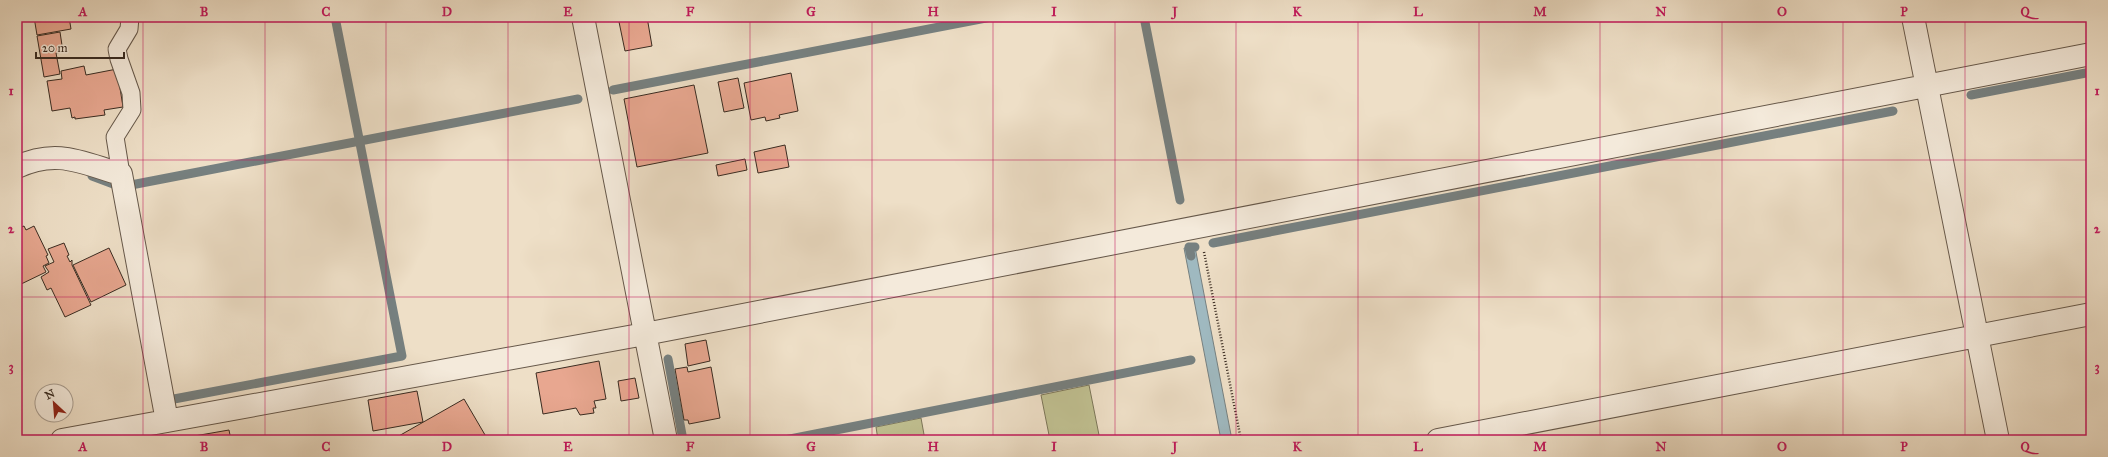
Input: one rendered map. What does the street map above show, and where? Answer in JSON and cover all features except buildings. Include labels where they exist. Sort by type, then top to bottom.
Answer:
[{"type":"street","points":[[583,17],[666,440]]},
{"type":"street","points":[[1913,17],[1998,440]]},
{"type":"street","points":[[62,440],[645,334],[2091,54]]},
{"type":"street","points":[[17,167],[33,159],[62,157],[121,174],[167,421]]},
{"type":"street","points":[[1438,440],[2091,314]]},
{"type":"lane","points":[[121,174],[115,137],[132,110],[131,93],[117,49],[129,29],[130,17]]},
{"type":"path","points":[[1199,227],[1241,440]]},
{"type":"green space","points":[[1089,385],[1100,440],[1050,440],[1041,395]]},
{"type":"green space","points":[[921,418],[925,440],[878,440],[876,427]]},
{"type":"water","points":[[1195,247],[1232,440],[1221,440],[1184,248]]},
{"type":"waterway","points":[[174,399],[402,356],[335,17]]},
{"type":"waterway","points":[[613,90],[991,17]]},
{"type":"waterway","points":[[1144,17],[1180,200]]},
{"type":"waterway","points":[[1971,95],[2091,72]]},
{"type":"waterway","points":[[131,185],[578,99]]},
{"type":"waterway","points":[[1213,243],[1893,111]]},
{"type":"waterway","points":[[92,176],[116,185]]},
{"type":"waterway","points":[[1191,256],[1189,247],[1195,247]]},
{"type":"waterway","points":[[668,359],[683,440]]},
{"type":"waterway","points":[[785,440],[1191,360]]}]
